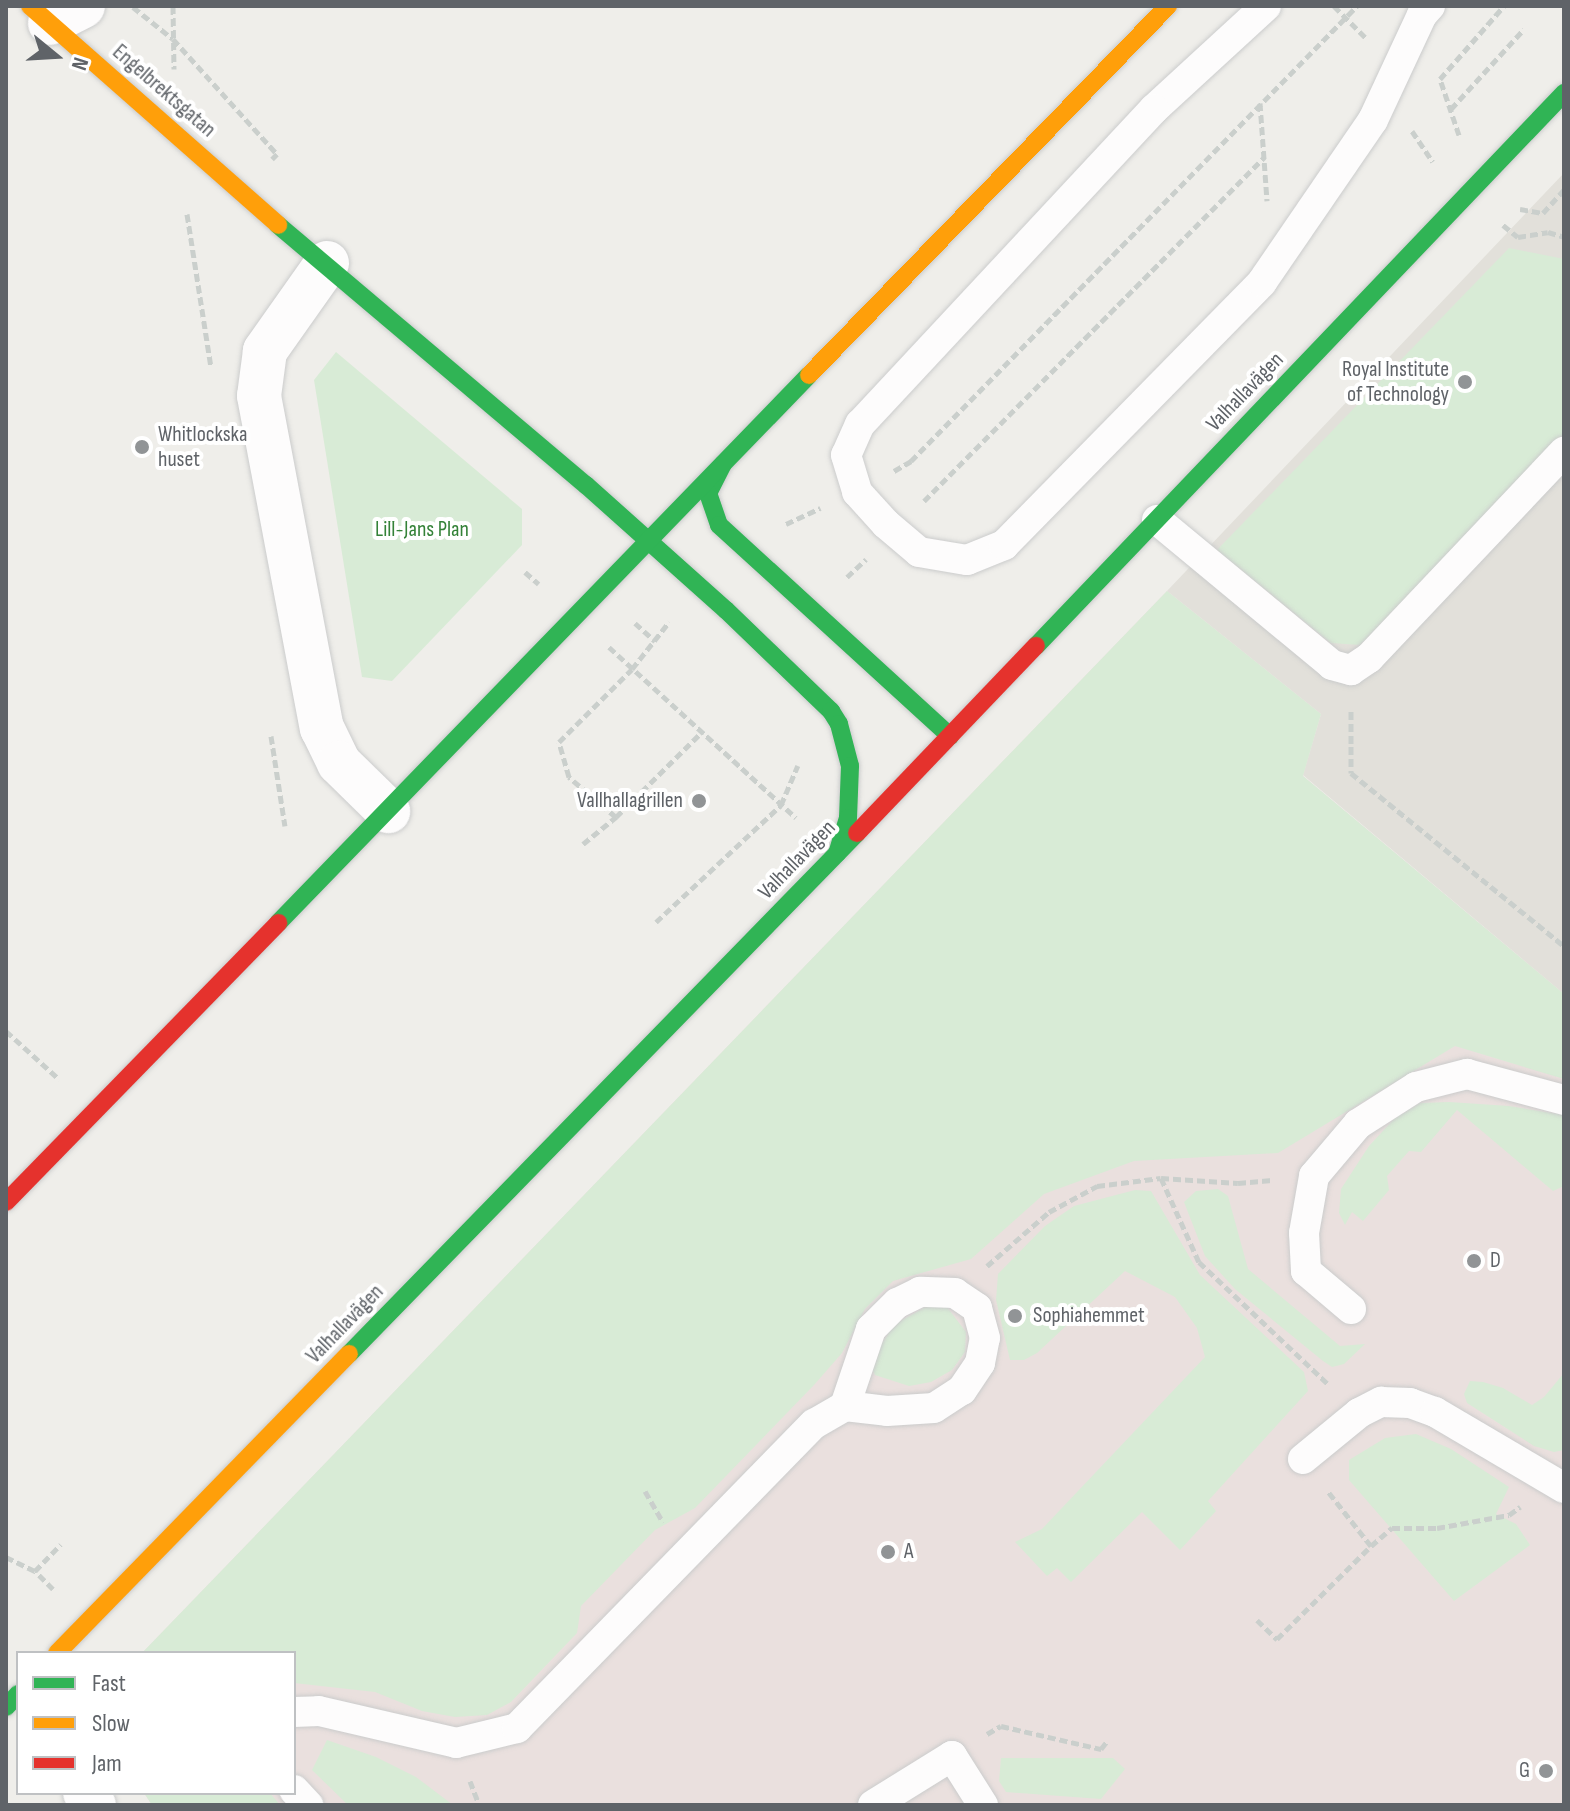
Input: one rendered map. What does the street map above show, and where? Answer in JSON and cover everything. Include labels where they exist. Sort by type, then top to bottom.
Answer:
[{"type":"main road","points":[[6,1202],[1168,6]]},
{"type":"main road","name":"Engelbrektsgatan","points":[[54,12],[229,180],[327,263]]},
{"type":"main road","name":"Valhallavägen","points":[[59,1651],[1559,109]]},
{"type":"main road","points":[[327,263],[647,540],[831,711],[839,724],[850,766],[851,791],[848,818],[836,855]]},
{"type":"main road","points":[[723,464],[708,493],[719,525],[950,736]]},
{"type":"street","points":[[327,263],[265,351],[259,396],[322,728],[339,763],[388,811]]},
{"type":"lane","points":[[1266,6],[1154,109],[860,424],[846,455],[857,492],[919,552],[967,560],[1004,545],[1262,282],[1373,120],[1394,69],[1422,15],[1430,6]]},
{"type":"lane","points":[[1157,520],[1332,665],[1351,670],[1369,658],[1564,452]]},
{"type":"lane","points":[[1351,1309],[1306,1271],[1304,1233],[1314,1176],[1358,1124],[1416,1087],[1467,1074],[1564,1100]]},
{"type":"lane","points":[[296,1712],[319,1711],[456,1743],[517,1728],[814,1424],[845,1406],[887,1411],[934,1408],[962,1390],[980,1363],[985,1338],[977,1308],[955,1293],[920,1292],[897,1303],[871,1329],[845,1406]]},
{"type":"lane","points":[[1303,1459],[1359,1413],[1381,1402],[1410,1403],[1435,1412],[1522,1466],[1562,1483]]},
{"type":"lane","points":[[873,1805],[952,1756],[983,1805]]},
{"type":"path","points":[[1334,6],[1347,18]]},
{"type":"path","points":[[735,542],[788,523],[857,492],[911,461],[1357,6]]},
{"type":"path","points":[[133,7],[173,39],[277,154]]},
{"type":"path","points":[[1462,52],[1503,10]]},
{"type":"path","points":[[1451,109],[1524,29]]},
{"type":"path","points":[[1260,102],[1267,211]]},
{"type":"path","points":[[847,578],[1264,157]]},
{"type":"path","points":[[1522,210],[1543,213],[1564,190]]},
{"type":"path","points":[[1505,227],[1518,237],[1548,232],[1564,237]]},
{"type":"path","points":[[525,572],[836,855]]},
{"type":"path","points":[[616,817],[569,777],[559,742],[632,669],[697,585]]},
{"type":"path","points":[[1351,670],[1351,773],[1564,946]]},
{"type":"path","points":[[583,844],[616,817],[702,732]]},
{"type":"path","points":[[6,1031],[93,1111]]},
{"type":"path","points":[[955,1293],[1049,1212],[1097,1186],[1161,1178],[1238,1183],[1314,1176]]},
{"type":"path","points":[[1161,1178],[1199,1262],[1359,1413]]},
{"type":"path","points":[[1303,1459],[1371,1546]]},
{"type":"path","points":[[1257,1620],[1277,1639],[1392,1528],[1437,1528],[1509,1515],[1562,1483]]},
{"type":"path","points":[[6,1557],[35,1571]]},
{"type":"path","points":[[952,1756],[1001,1726],[1101,1749],[1108,1740]]},
{"type":"shaded area","name":"Royal Institute of Technology","points":[[1564,173],[1564,994],[1303,775],[1321,714],[1167,591]]},
{"type":"shaded area","name":"Sophiahemmet","points":[[1167,591],[1321,714],[1303,776],[1564,994],[1564,1805],[152,1805],[145,1795],[296,1795],[296,1651],[144,1651]]},
{"type":"green space","points":[[1509,248],[1564,259],[1564,434],[1360,645],[1331,643],[1217,550]]},
{"type":"green space","name":"Lill-Jans Plan","points":[[336,352],[522,509],[522,545],[392,681],[362,677],[314,380]]},
{"type":"green space","points":[[1167,591],[1321,714],[1303,776],[1564,994],[1564,1079],[1455,1046],[1278,1153],[1134,1161],[1044,1194],[971,1259],[893,1281],[865,1309],[842,1353],[814,1385],[695,1508],[655,1530],[581,1606],[577,1633],[511,1702],[487,1715],[455,1717],[422,1711],[375,1692],[296,1683],[296,1651],[144,1651]]},
{"type":"green space","points":[[1420,1103],[1509,1106],[1564,1115],[1564,1186],[1553,1191],[1457,1110],[1421,1152],[1409,1151],[1387,1176],[1389,1190],[1363,1221],[1352,1212],[1345,1225],[1339,1213],[1341,1189],[1369,1146],[1394,1119]]},
{"type":"green space","points":[[1218,1189],[1228,1196],[1248,1269],[1340,1346],[1365,1344],[1344,1364],[1332,1367],[1323,1361],[1235,1289],[1205,1256],[1184,1202],[1196,1191]]},
{"type":"green space","points":[[1135,1190],[1151,1191],[1200,1275],[1304,1372],[1308,1391],[1208,1501],[1216,1511],[1180,1550],[1142,1512],[1071,1582],[1057,1568],[1047,1576],[1015,1542],[1042,1529],[1205,1357],[1197,1328],[1175,1297],[1125,1271],[1037,1353],[1024,1360],[1010,1360],[996,1300],[998,1274],[1045,1226],[1074,1206]]},
{"type":"green space","points":[[931,1304],[947,1307],[966,1332],[965,1352],[952,1370],[931,1382],[909,1386],[875,1375],[870,1365],[873,1356],[895,1324]]},
{"type":"green space","points":[[1564,1373],[1564,1450],[1554,1452],[1534,1446],[1467,1403],[1464,1394],[1470,1381],[1483,1382],[1503,1388],[1532,1405],[1544,1397]]},
{"type":"green space","points":[[1416,1434],[1451,1449],[1509,1487],[1496,1514],[1516,1524],[1530,1545],[1454,1601],[1349,1480],[1349,1460],[1385,1438]]},
{"type":"green space","points":[[327,1740],[376,1757],[416,1777],[453,1805],[348,1805],[312,1770]]},
{"type":"green space","points":[[1001,1758],[1113,1758],[1125,1769],[1101,1799],[1006,1792],[999,1781]]},
{"type":"green space","points":[[145,1795],[272,1795],[280,1805],[152,1805]]},
{"type":"traffic: fast","points":[[1036,646],[1564,93]]},
{"type":"traffic: fast","points":[[278,225],[586,485],[726,610],[831,711],[839,724],[850,766],[848,818],[837,853]]},
{"type":"traffic: fast","points":[[278,923],[809,375]]},
{"type":"traffic: fast","points":[[723,464],[708,493],[719,525],[950,736]]},
{"type":"traffic: fast","points":[[349,1354],[857,833]]},
{"type":"traffic: fast","points":[[6,1707],[16,1696]]},
{"type":"traffic: slow","points":[[30,6],[278,225]]},
{"type":"traffic: slow","points":[[809,375],[1168,6]]},
{"type":"traffic: slow","points":[[59,1651],[349,1354]]},
{"type":"traffic: jam","points":[[857,833],[1036,646]]},
{"type":"traffic: jam","points":[[6,1202],[278,923]]},
{"type":"place","name":"Royal Institute of Technology","points":[[1465,382]]},
{"type":"place","name":"Whitlockska huset","points":[[142,447]]},
{"type":"place","name":"Vallhallagrillen","points":[[699,801]]},
{"type":"place","name":"D","points":[[1474,1261]]},
{"type":"place","name":"Sophiahemmet","points":[[1015,1316]]},
{"type":"place","name":"A","points":[[888,1552]]},
{"type":"place","name":"G","points":[[1546,1771]]}]
